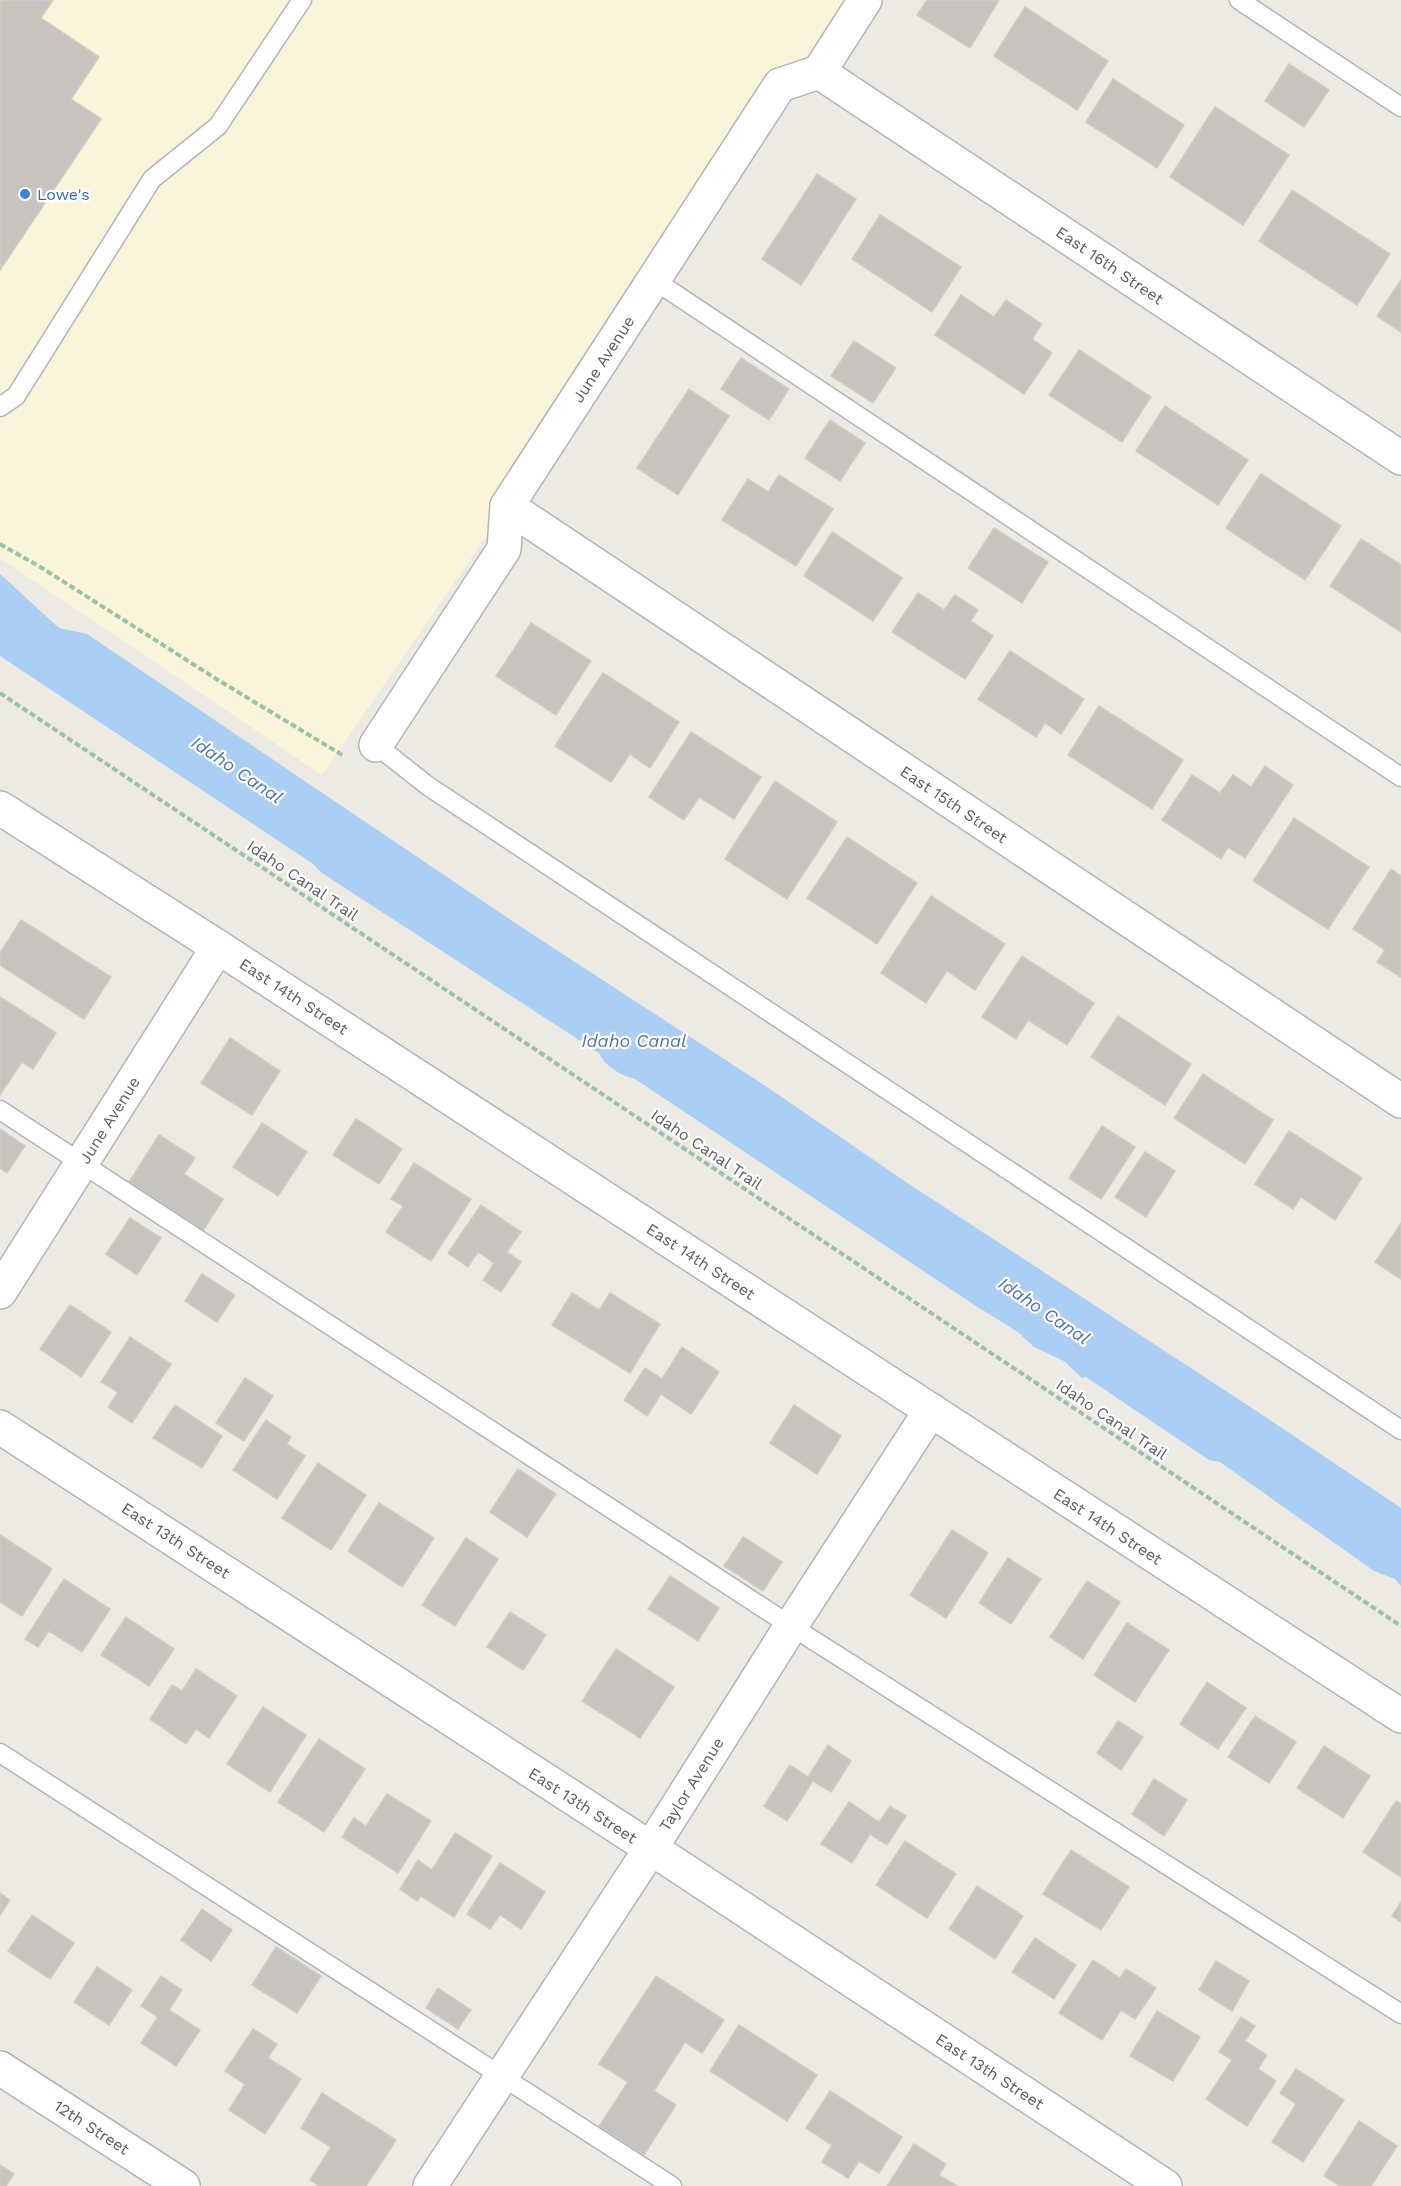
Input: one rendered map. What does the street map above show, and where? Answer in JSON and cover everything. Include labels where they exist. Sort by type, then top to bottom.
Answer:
[{"type":"street","points":[[819,72],[865,0]]},
{"type":"street","name":"June Avenue","points":[[376,745],[504,549],[507,506],[780,85],[819,72]]},
{"type":"street","name":"East 16th Street","points":[[819,72],[1401,458]]},
{"type":"street","name":"East 15th Street","points":[[507,506],[1401,1101]]},
{"type":"street","name":"East 14th Street","points":[[0,807],[218,946],[1401,1716]]},
{"type":"street","name":"June Avenue","points":[[0,1292],[218,946]]},
{"type":"street","name":"Taylor Avenue","points":[[430,2186],[651,1848],[931,1410]]},
{"type":"street","name":"East 13th Street","points":[[0,1426],[651,1848],[1165,2186]]},
{"type":"street","name":"12th Street","points":[[0,2068],[183,2186]]},
{"type":"lane","points":[[0,407],[16,396],[152,179],[218,126],[302,0]]},
{"type":"lane","points":[[1239,0],[1401,107]]},
{"type":"lane","points":[[654,280],[1401,777]]},
{"type":"lane","points":[[376,745],[428,786],[1401,1430]]},
{"type":"lane","points":[[0,1110],[791,1626],[1401,2014]]},
{"type":"lane","points":[[0,1753],[672,2186]]},
{"type":"path","points":[[0,544],[42,568],[342,757],[376,745]]},
{"type":"path","name":"Idaho Canal Trail","points":[[0,693],[1401,1626]]},
{"type":"shaded area","points":[[0,0],[857,0],[819,72],[780,85],[507,506],[322,775],[0,558]]},
{"type":"water","name":"Idaho Canal","points":[[0,574],[59,628],[87,634],[515,923],[764,1085],[906,1182],[1401,1508],[1401,1586],[1395,1579],[1374,1571],[1220,1462],[1209,1460],[1086,1377],[1082,1378],[1064,1361],[1034,1347],[1018,1332],[635,1079],[614,1070],[599,1053],[322,873],[312,863],[0,656]]},
{"type":"building","name":"Lowe's","points":[[0,0],[53,0],[41,18],[99,57],[71,99],[101,119],[0,270]]},
{"type":"building","points":[[927,0],[999,0],[970,48],[917,15]]},
{"type":"building","points":[[1025,7],[1108,61],[1077,110],[994,56]]},
{"type":"building","points":[[1289,64],[1329,90],[1304,127],[1265,101]]},
{"type":"building","points":[[1113,79],[1184,125],[1157,168],[1086,122]]},
{"type":"building","points":[[1215,107],[1289,155],[1243,225],[1170,177]]},
{"type":"building","points":[[817,174],[856,199],[801,285],[762,259]]},
{"type":"building","points":[[1292,190],[1390,254],[1357,305],[1259,241]]},
{"type":"building","points":[[880,215],[961,267],[932,312],[852,259]]},
{"type":"building","points":[[1401,280],[1401,332],[1377,316]]},
{"type":"building","points":[[961,295],[994,317],[1006,300],[1042,324],[1032,339],[1052,353],[1024,394],[935,335]]},
{"type":"building","points":[[854,341],[896,368],[873,403],[831,376]]},
{"type":"building","points":[[1079,350],[1151,397],[1122,442],[1049,395]]},
{"type":"building","points":[[741,358],[789,389],[769,420],[721,389]]},
{"type":"building","points":[[689,389],[729,416],[678,495],[637,468]]},
{"type":"building","points":[[1165,406],[1248,460],[1218,505],[1136,451]]},
{"type":"building","points":[[830,420],[865,443],[840,481],[805,458]]},
{"type":"building","points":[[1261,474],[1341,526],[1305,580],[1226,528]]},
{"type":"building","points":[[779,475],[833,509],[796,566],[722,520],[748,479],[768,492]]},
{"type":"building","points":[[994,528],[1048,562],[1022,603],[968,568]]},
{"type":"building","points":[[832,532],[902,578],[873,621],[804,576]]},
{"type":"building","points":[[1361,539],[1401,565],[1401,632],[1330,586]]},
{"type":"building","points":[[918,593],[944,610],[955,595],[978,610],[971,621],[993,636],[965,679],[892,632]]},
{"type":"building","points":[[531,623],[591,661],[556,715],[496,676]]},
{"type":"building","points":[[1010,651],[1084,699],[1061,734],[1045,723],[1036,737],[978,699]]},
{"type":"building","points":[[603,673],[679,722],[650,768],[630,754],[611,782],[555,746]]},
{"type":"building","points":[[1099,706],[1183,760],[1152,809],[1068,755]]},
{"type":"building","points":[[691,732],[761,777],[734,819],[699,797],[684,820],[649,797]]},
{"type":"building","points":[[1265,766],[1293,785],[1245,858],[1228,847],[1221,859],[1162,820],[1192,775],[1220,793],[1233,775],[1251,787]]},
{"type":"building","points":[[775,781],[837,822],[787,899],[725,859]]},
{"type":"building","points":[[1294,818],[1369,867],[1328,929],[1253,881]]},
{"type":"building","points":[[847,837],[917,883],[877,944],[807,898]]},
{"type":"building","points":[[1391,869],[1401,876],[1401,977],[1377,962],[1385,950],[1353,929]]},
{"type":"building","points":[[931,896],[1005,944],[975,990],[947,971],[926,1003],[881,973]]},
{"type":"building","points":[[21,920],[111,977],[84,1019],[0,965],[0,953]]},
{"type":"building","points":[[1022,956],[1094,1003],[1067,1045],[1028,1020],[1016,1039],[982,1017]]},
{"type":"building","points":[[0,997],[56,1033],[33,1069],[22,1062],[0,1095]]},
{"type":"building","points":[[1118,1016],[1191,1064],[1165,1105],[1091,1057]]},
{"type":"building","points":[[230,1038],[280,1071],[252,1115],[201,1083]]},
{"type":"building","points":[[1203,1074],[1273,1120],[1245,1164],[1174,1118]]},
{"type":"building","points":[[356,1119],[402,1149],[379,1184],[333,1155]]},
{"type":"building","points":[[262,1123],[307,1152],[278,1196],[233,1167]]},
{"type":"building","points":[[1102,1126],[1135,1147],[1101,1199],[1069,1178]]},
{"type":"building","points":[[0,1129],[25,1146],[7,1173],[0,1168]]},
{"type":"building","points":[[1289,1131],[1362,1178],[1335,1220],[1301,1197],[1293,1209],[1255,1184]]},
{"type":"building","points":[[159,1135],[195,1158],[184,1174],[223,1199],[203,1231],[129,1182]]},
{"type":"building","points":[[1145,1152],[1175,1171],[1146,1217],[1115,1197]]},
{"type":"building","points":[[414,1163],[471,1199],[431,1261],[386,1232],[403,1206],[391,1199]]},
{"type":"building","points":[[481,1205],[521,1232],[507,1252],[521,1262],[501,1292],[483,1280],[494,1263],[478,1252],[468,1267],[448,1253]]},
{"type":"building","points":[[130,1218],[161,1238],[137,1275],[106,1254]]},
{"type":"building","points":[[1401,1223],[1401,1279],[1375,1262]]},
{"type":"building","points":[[202,1274],[235,1295],[217,1322],[185,1301]]},
{"type":"building","points":[[572,1293],[599,1310],[610,1293],[660,1324],[630,1373],[552,1325]]},
{"type":"building","points":[[70,1305],[111,1332],[81,1377],[40,1349]]},
{"type":"building","points":[[130,1337],[171,1364],[132,1423],[108,1407],[118,1392],[101,1382]]},
{"type":"building","points":[[682,1347],[719,1372],[691,1414],[661,1394],[647,1416],[624,1400],[645,1368],[662,1379]]},
{"type":"building","points":[[245,1378],[273,1396],[244,1441],[216,1423]]},
{"type":"building","points":[[175,1405],[222,1436],[202,1468],[153,1438]]},
{"type":"building","points":[[794,1405],[841,1436],[817,1474],[770,1443]]},
{"type":"building","points":[[266,1420],[291,1437],[287,1444],[305,1456],[277,1499],[233,1470]]},
{"type":"building","points":[[318,1463],[366,1495],[331,1550],[282,1518]]},
{"type":"building","points":[[518,1469],[556,1494],[527,1537],[490,1512]]},
{"type":"building","points":[[379,1503],[434,1538],[402,1587],[348,1551]]},
{"type":"building","points":[[952,1530],[988,1553],[946,1618],[910,1595]]},
{"type":"building","points":[[0,1535],[52,1569],[22,1616],[0,1602]]},
{"type":"building","points":[[743,1537],[782,1562],[763,1591],[724,1566]]},
{"type":"building","points":[[466,1538],[498,1559],[455,1626],[422,1605]]},
{"type":"building","points":[[1008,1558],[1041,1579],[1011,1624],[979,1603]]},
{"type":"building","points":[[670,1576],[719,1608],[698,1641],[648,1609]]},
{"type":"building","points":[[64,1579],[110,1609],[82,1652],[49,1631],[38,1647],[25,1639]]},
{"type":"building","points":[[1087,1581],[1120,1602],[1083,1659],[1050,1637]]},
{"type":"building","points":[[510,1612],[546,1635],[523,1670],[487,1647]]},
{"type":"building","points":[[126,1617],[174,1649],[149,1686],[101,1655]]},
{"type":"building","points":[[1127,1623],[1169,1650],[1135,1702],[1094,1675]]},
{"type":"building","points":[[616,1649],[674,1687],[640,1738],[582,1701]]},
{"type":"building","points":[[196,1669],[237,1696],[209,1738],[196,1729],[186,1744],[150,1719],[172,1685],[182,1691]]},
{"type":"building","points":[[1207,1682],[1246,1708],[1218,1749],[1180,1724]]},
{"type":"building","points":[[263,1707],[306,1735],[270,1792],[227,1764]]},
{"type":"building","points":[[1255,1716],[1296,1742],[1269,1783],[1228,1757]]},
{"type":"building","points":[[1118,1721],[1143,1737],[1121,1770],[1097,1753]]},
{"type":"building","points":[[319,1739],[365,1769],[324,1832],[278,1802]]},
{"type":"building","points":[[828,1745],[851,1761],[831,1792],[813,1781],[787,1821],[764,1806],[790,1765],[808,1777]]},
{"type":"building","points":[[1324,1746],[1370,1776],[1343,1818],[1297,1788]]},
{"type":"building","points":[[1154,1779],[1187,1800],[1164,1836],[1132,1814]]},
{"type":"building","points":[[387,1794],[431,1821],[398,1873],[342,1837],[354,1818],[366,1826]]},
{"type":"building","points":[[1396,1801],[1401,1804],[1401,1877],[1363,1852]]},
{"type":"building","points":[[849,1802],[879,1822],[890,1806],[906,1816],[887,1845],[870,1834],[852,1863],[821,1844]]},
{"type":"building","points":[[455,1833],[492,1856],[454,1917],[421,1896],[417,1901],[400,1889],[418,1860],[432,1870]]},
{"type":"building","points":[[905,1841],[956,1874],[927,1918],[876,1885]]},
{"type":"building","points":[[1071,1850],[1129,1887],[1101,1930],[1043,1894]]},
{"type":"building","points":[[500,1863],[545,1892],[521,1929],[500,1915],[490,1929],[467,1914]]},
{"type":"building","points":[[977,1886],[1023,1916],[995,1959],[949,1929]]},
{"type":"building","points":[[0,1893],[10,1900],[0,1915]]},
{"type":"building","points":[[1401,1902],[1401,1922],[1392,1916]]},
{"type":"building","points":[[202,1909],[232,1930],[211,1961],[181,1940]]},
{"type":"building","points":[[32,1915],[74,1943],[50,1979],[8,1951]]},
{"type":"building","points":[[1035,1938],[1076,1965],[1054,1999],[1012,1972]]},
{"type":"building","points":[[276,1947],[321,1976],[297,2013],[252,1985]]},
{"type":"building","points":[[1093,1960],[1120,1978],[1126,1969],[1156,1988],[1135,2019],[1121,2010],[1102,2040],[1059,2013]]},
{"type":"building","points":[[1216,1961],[1249,1981],[1232,2011],[1199,1990]]},
{"type":"building","points":[[97,1967],[132,1990],[109,2025],[74,2002]]},
{"type":"building","points":[[161,1976],[182,1990],[169,2010],[200,2030],[176,2066],[141,2043],[158,2017],[141,2006]]},
{"type":"building","points":[[656,1976],[724,2020],[702,2053],[685,2042],[654,2091],[676,2105],[644,2155],[599,2126],[628,2082],[599,2064]]},
{"type":"building","points":[[438,1988],[471,2010],[458,2029],[426,2008]]},
{"type":"building","points":[[1157,2011],[1200,2037],[1173,2081],[1130,2056]]},
{"type":"building","points":[[1241,2017],[1255,2026],[1245,2041],[1267,2055],[1258,2069],[1276,2081],[1247,2126],[1206,2099],[1232,2060],[1219,2052]]},
{"type":"building","points":[[739,2025],[817,2075],[787,2121],[710,2071]]},
{"type":"building","points":[[253,2029],[277,2044],[268,2058],[301,2079],[265,2134],[229,2110],[245,2084],[225,2071]]},
{"type":"building","points":[[1296,2069],[1344,2100],[1303,2162],[1272,2142],[1296,2104],[1280,2093]]},
{"type":"building","points":[[830,2091],[902,2137],[879,2173],[859,2161],[848,2178],[822,2162],[832,2145],[806,2128]]},
{"type":"building","points":[[322,2093],[396,2140],[366,2186],[319,2186],[310,2180],[331,2147],[301,2128]]},
{"type":"building","points":[[1359,2121],[1397,2146],[1371,2186],[1340,2186],[1324,2176]]},
{"type":"building","points":[[914,2144],[946,2164],[939,2175],[957,2186],[887,2186]]},
{"type":"building","points":[[0,2165],[14,2174],[6,2186],[0,2186]]},
{"type":"place","name":"Lowe's","points":[[25,194]]}]
